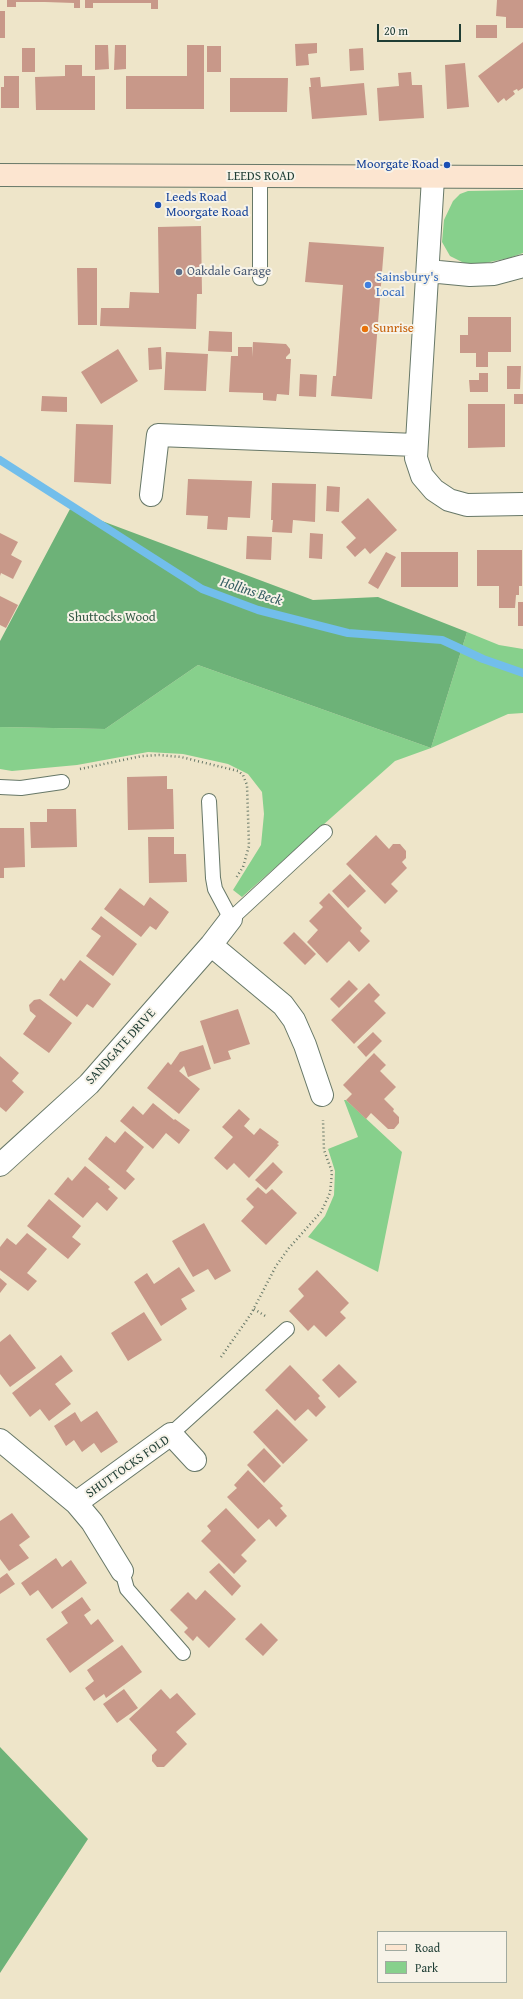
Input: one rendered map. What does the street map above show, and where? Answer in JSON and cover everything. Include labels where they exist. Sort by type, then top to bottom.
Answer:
[{"type":"main road","name":"LEEDS ROAD","points":[[0,175],[433,178],[523,177]]},
{"type":"street","points":[[433,178],[416,458],[422,476],[434,490],[449,500],[466,505],[523,504]]},
{"type":"street","points":[[428,271],[470,275],[494,274],[523,266]]},
{"type":"street","points":[[151,495],[158,435],[416,445]]},
{"type":"street","name":"SANDGATE DRIVE","points":[[0,1165],[89,1084],[211,945],[231,919]]},
{"type":"street","points":[[211,945],[283,1005],[294,1020],[305,1045],[322,1095]]},
{"type":"street","name":"SHUTTOCKS FOLD","points":[[76,1503],[171,1434],[195,1460]]},
{"type":"street","name":"SHUTTOCKS FOLD","points":[[0,1440],[76,1503],[92,1522],[122,1571]]},
{"type":"lane","points":[[260,177],[260,278]]},
{"type":"lane","points":[[0,787],[21,788],[62,782]]},
{"type":"lane","points":[[209,801],[213,878],[215,889],[231,919],[325,832]]},
{"type":"lane","points":[[171,1434],[287,1329]]},
{"type":"lane","points":[[122,1571],[127,1589],[183,1653]]},
{"type":"path","points":[[78,769],[142,756],[160,755],[181,757],[233,769],[243,775],[247,785],[249,846],[243,867],[220,900]]},
{"type":"path","points":[[219,1360],[251,1314],[276,1266],[289,1248],[321,1212],[330,1193],[332,1172],[324,1150],[322,1095]]},
{"type":"green space","points":[[523,190],[523,253],[509,258],[485,263],[464,263],[450,256],[442,242],[444,220],[453,201],[460,194],[468,191]]},
{"type":"green space","name":"Shuttocks Wood","points":[[70,509],[313,600],[378,597],[467,632],[431,748],[198,665],[105,729],[0,727],[0,641]]},
{"type":"green space","points":[[467,632],[499,645],[523,649],[523,713],[508,714],[431,748]]},
{"type":"green space","points":[[198,665],[431,748],[395,761],[242,897],[233,890],[261,845],[264,814],[262,792],[248,774],[228,764],[183,754],[148,752],[77,765],[12,771],[0,769],[0,727],[105,729]]},
{"type":"green space","points":[[344,1100],[346,1100],[402,1152],[378,1272],[308,1237],[325,1216],[334,1195],[335,1171],[328,1149],[358,1137]]},
{"type":"green space","points":[[0,1747],[88,1839],[0,1973]]},
{"type":"building","points":[[7,0],[80,0],[80,8],[74,8],[74,3],[45,2],[16,2],[16,7],[7,7]]},
{"type":"building","points":[[85,0],[158,0],[158,9],[151,9],[151,3],[93,3],[93,8],[85,8]]},
{"type":"building","points":[[497,0],[523,0],[523,28],[506,28],[506,17],[496,16]]},
{"type":"building","points":[[0,11],[5,11],[5,38],[0,38]]},
{"type":"building","points":[[476,25],[497,25],[497,38],[476,38]]},
{"type":"building","points":[[523,42],[523,88],[518,91],[517,89],[513,91],[515,94],[506,101],[504,98],[498,103],[478,76]]},
{"type":"building","points":[[317,43],[317,53],[308,54],[309,65],[296,66],[295,44]]},
{"type":"building","points":[[95,45],[108,45],[109,69],[95,70]]},
{"type":"building","points":[[115,45],[126,45],[126,69],[114,70]]},
{"type":"building","points":[[187,45],[204,45],[204,109],[126,109],[126,76],[187,76]]},
{"type":"building","points":[[207,46],[221,46],[221,72],[207,72]]},
{"type":"building","points":[[22,48],[35,48],[35,72],[22,72]]},
{"type":"building","points":[[363,48],[364,70],[350,71],[349,49]]},
{"type":"building","points":[[465,63],[469,107],[447,109],[445,65]]},
{"type":"building","points":[[65,65],[82,65],[82,76],[95,76],[95,110],[36,110],[35,77],[65,76]]},
{"type":"building","points":[[411,72],[412,85],[422,85],[424,118],[379,121],[377,88],[399,86],[398,73]]},
{"type":"building","points":[[4,76],[19,76],[19,108],[1,108],[1,87],[4,87]]},
{"type":"building","points":[[320,77],[321,87],[364,83],[367,115],[312,119],[309,87],[311,87],[310,78]]},
{"type":"building","points":[[230,78],[288,78],[287,112],[230,112]]},
{"type":"building","points":[[201,226],[202,294],[197,294],[196,329],[100,326],[101,308],[129,308],[130,292],[159,293],[158,227]]},
{"type":"building","points":[[309,242],[384,247],[372,399],[331,396],[333,376],[336,376],[343,285],[305,282]]},
{"type":"building","points":[[77,268],[97,268],[97,325],[78,325]]},
{"type":"building","points":[[468,317],[511,317],[511,352],[488,352],[488,367],[476,367],[476,353],[460,353],[460,335],[468,335]]},
{"type":"building","points":[[209,331],[232,332],[232,352],[208,351]]},
{"type":"building","points":[[253,342],[286,344],[290,349],[290,353],[286,357],[286,359],[291,359],[289,395],[277,394],[276,401],[263,400],[263,393],[229,392],[231,356],[238,356],[238,347],[252,347],[252,357]]},
{"type":"building","points":[[161,347],[162,369],[149,370],[148,348]]},
{"type":"building","points":[[118,349],[138,381],[101,404],[81,372]]},
{"type":"building","points":[[166,352],[208,354],[206,391],[164,390]]},
{"type":"building","points":[[507,366],[521,366],[520,389],[507,389]]},
{"type":"building","points":[[479,373],[488,373],[488,392],[470,392],[469,380],[479,380]]},
{"type":"building","points":[[300,374],[317,375],[316,397],[299,396]]},
{"type":"building","points":[[514,394],[523,394],[523,404],[514,404]]},
{"type":"building","points":[[42,396],[67,397],[67,412],[41,411]]},
{"type":"building","points":[[468,404],[505,404],[505,447],[468,448]]},
{"type":"building","points":[[76,424],[113,425],[111,484],[74,482]]},
{"type":"building","points":[[188,479],[252,481],[250,518],[228,517],[227,530],[207,529],[208,516],[186,515]]},
{"type":"building","points":[[272,483],[316,484],[315,522],[293,520],[292,533],[272,532]]},
{"type":"building","points":[[327,486],[340,487],[339,512],[326,511]]},
{"type":"building","points":[[368,498],[397,530],[370,554],[365,548],[355,557],[346,547],[356,538],[341,522]]},
{"type":"building","points":[[0,533],[18,542],[11,555],[22,561],[13,579],[1,573],[0,576]]},
{"type":"building","points":[[310,533],[323,534],[322,559],[309,558]]},
{"type":"building","points":[[247,536],[272,537],[271,560],[246,559]]},
{"type":"building","points":[[477,550],[522,550],[522,586],[519,586],[519,595],[516,595],[515,608],[499,608],[499,586],[477,586]]},
{"type":"building","points":[[386,552],[396,557],[378,589],[368,583]]},
{"type":"building","points":[[401,552],[458,552],[458,587],[401,587]]},
{"type":"building","points":[[0,596],[18,605],[6,628],[0,625]]},
{"type":"building","points":[[518,602],[523,602],[523,626],[518,626]]},
{"type":"building","points":[[167,776],[167,789],[173,789],[174,829],[128,830],[127,777]]},
{"type":"building","points":[[47,809],[76,809],[77,847],[31,848],[30,822],[47,822]]},
{"type":"building","points":[[0,828],[24,828],[25,867],[4,868],[4,878],[0,878]]},
{"type":"building","points":[[376,835],[389,849],[393,844],[400,844],[406,851],[406,858],[402,862],[407,868],[391,884],[398,891],[385,904],[346,864]]},
{"type":"building","points":[[148,837],[174,837],[174,854],[186,854],[187,882],[149,883]]},
{"type":"building","points":[[350,874],[366,891],[348,908],[332,891]]},
{"type":"building","points":[[120,888],[144,906],[150,897],[169,912],[156,930],[150,926],[141,937],[104,909]]},
{"type":"building","points":[[329,893],[362,928],[360,931],[370,941],[359,952],[349,941],[327,963],[307,942],[318,930],[309,921],[323,907],[319,903]]},
{"type":"building","points":[[101,916],[137,944],[113,976],[86,956],[101,936],[91,929]]},
{"type":"building","points":[[294,932],[316,954],[305,965],[283,943]]},
{"type":"building","points":[[80,960],[111,984],[93,1008],[87,1004],[77,1017],[49,995],[61,978],[64,981]]},
{"type":"building","points":[[349,980],[358,989],[339,1008],[330,999]]},
{"type":"building","points":[[369,983],[380,995],[374,1001],[386,1013],[354,1044],[331,1020]]},
{"type":"building","points":[[40,999],[72,1023],[49,1053],[23,1034],[36,1016],[30,1011],[29,1005],[34,1000]]},
{"type":"building","points":[[238,1009],[250,1044],[228,1051],[231,1059],[214,1064],[200,1021]]},
{"type":"building","points":[[373,1032],[382,1041],[366,1057],[357,1047]]},
{"type":"building","points":[[203,1045],[211,1069],[188,1077],[184,1066],[179,1071],[200,1089],[179,1114],[147,1088],[168,1062],[171,1065],[180,1052]]},
{"type":"building","points":[[374,1053],[386,1065],[380,1071],[396,1087],[384,1099],[394,1109],[393,1111],[399,1117],[399,1123],[394,1129],[388,1129],[371,1113],[366,1119],[346,1100],[352,1094],[343,1085]]},
{"type":"building","points":[[0,1056],[19,1073],[12,1081],[24,1092],[6,1112],[0,1107]]},
{"type":"building","points":[[153,1103],[174,1120],[175,1119],[190,1130],[179,1144],[166,1133],[153,1149],[120,1121],[133,1106],[143,1115]]},
{"type":"building","points":[[239,1109],[250,1119],[244,1126],[254,1135],[260,1128],[279,1142],[277,1144],[279,1145],[249,1178],[234,1163],[227,1170],[214,1158],[233,1137],[222,1127]]},
{"type":"building","points":[[125,1131],[144,1147],[126,1171],[135,1179],[125,1190],[88,1159],[106,1136],[115,1143]]},
{"type":"building","points":[[273,1162],[283,1172],[266,1190],[255,1180]]},
{"type":"building","points":[[85,1166],[110,1187],[108,1189],[118,1198],[107,1211],[97,1202],[83,1218],[54,1194],[68,1177],[72,1181]]},
{"type":"building","points":[[258,1187],[266,1194],[272,1189],[297,1213],[266,1245],[241,1221],[254,1207],[246,1199]]},
{"type":"building","points":[[49,1199],[81,1226],[72,1237],[81,1244],[68,1259],[27,1226]]},
{"type":"building","points":[[204,1223],[231,1271],[215,1280],[208,1269],[193,1277],[172,1241]]},
{"type":"building","points":[[27,1233],[47,1249],[27,1273],[37,1281],[28,1291],[0,1270],[0,1247],[7,1238],[16,1245]]},
{"type":"building","points":[[179,1267],[195,1291],[181,1299],[187,1309],[161,1326],[134,1282],[147,1273],[154,1284]]},
{"type":"building","points":[[317,1270],[349,1303],[340,1312],[346,1318],[326,1337],[314,1325],[308,1331],[289,1311],[304,1296],[298,1289]]},
{"type":"building","points":[[0,1278],[7,1284],[0,1293]]},
{"type":"building","points":[[144,1312],[162,1340],[128,1361],[111,1333]]},
{"type":"building","points":[[10,1334],[36,1368],[10,1387],[0,1374],[0,1342]]},
{"type":"building","points":[[61,1355],[73,1371],[55,1384],[71,1404],[49,1421],[40,1409],[30,1417],[12,1393]]},
{"type":"building","points":[[339,1364],[357,1382],[339,1398],[322,1380]]},
{"type":"building","points":[[290,1365],[320,1396],[318,1398],[326,1407],[316,1417],[308,1409],[295,1421],[265,1390]]},
{"type":"building","points":[[277,1409],[308,1440],[283,1464],[253,1432]]},
{"type":"building","points":[[97,1411],[118,1442],[101,1453],[94,1443],[82,1452],[74,1440],[66,1446],[54,1426],[75,1412],[81,1422]]},
{"type":"building","points":[[264,1448],[281,1466],[264,1483],[247,1465]]},
{"type":"building","points":[[248,1470],[283,1506],[280,1508],[287,1516],[276,1527],[269,1519],[258,1529],[227,1497],[237,1488],[234,1485]]},
{"type":"building","points":[[226,1508],[256,1540],[241,1555],[247,1561],[234,1574],[201,1541],[211,1531],[207,1526]]},
{"type":"building","points":[[12,1513],[30,1537],[19,1545],[29,1558],[9,1571],[0,1559],[0,1521]]},
{"type":"building","points":[[56,1558],[62,1567],[71,1560],[87,1583],[52,1609],[38,1590],[30,1596],[21,1583]]},
{"type":"building","points":[[219,1563],[241,1586],[232,1596],[209,1572]]},
{"type":"building","points":[[7,1573],[15,1584],[0,1594],[0,1578]]},
{"type":"building","points":[[205,1590],[236,1619],[209,1648],[197,1636],[193,1641],[184,1632],[188,1628],[170,1610],[188,1592],[196,1600]]},
{"type":"building","points":[[82,1597],[91,1610],[84,1615],[91,1625],[98,1619],[114,1641],[70,1673],[46,1639],[68,1623],[61,1612]]},
{"type":"building","points":[[261,1623],[278,1640],[263,1656],[245,1639]]},
{"type":"building","points":[[122,1645],[142,1672],[106,1698],[104,1694],[94,1701],[85,1688],[94,1681],[87,1670]]},
{"type":"building","points":[[124,1689],[138,1708],[117,1723],[103,1704]]},
{"type":"building","points":[[161,1689],[170,1699],[177,1693],[196,1714],[176,1732],[187,1744],[164,1767],[157,1767],[152,1761],[152,1755],[157,1750],[129,1719]]},
{"type":"waterway","name":"Hollins Beck","points":[[0,460],[202,589],[258,610],[348,633],[442,640],[483,659],[523,673]]},
{"type":"place","name":"Moorgate Road","points":[[447,165]]},
{"type":"place","name":"Leeds Road Moorgate Road","points":[[158,205]]},
{"type":"place","name":"Oakdale Garage","points":[[179,272]]},
{"type":"place","name":"Sainsbury's Local","points":[[368,285]]},
{"type":"place","name":"Sunrise","points":[[365,329]]}]
